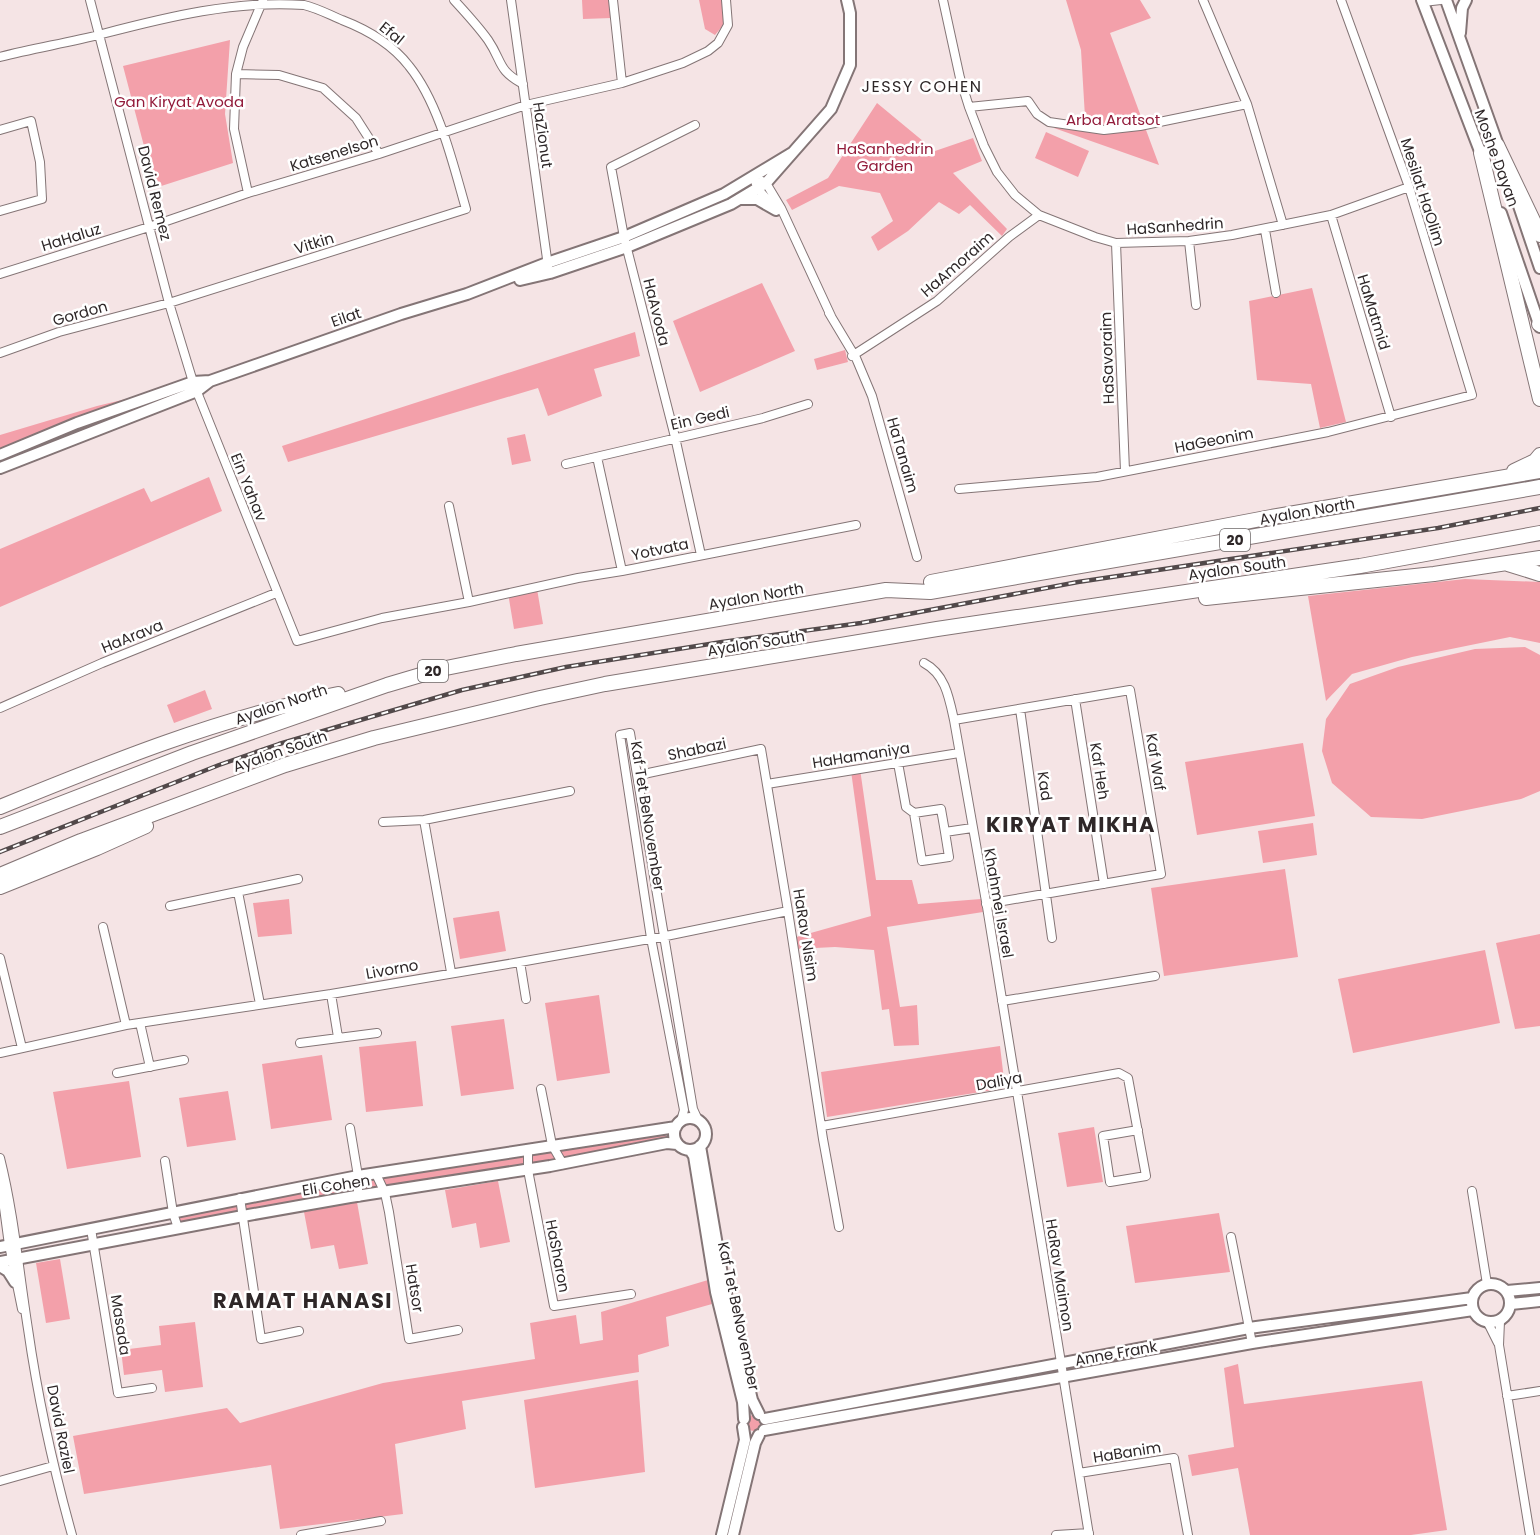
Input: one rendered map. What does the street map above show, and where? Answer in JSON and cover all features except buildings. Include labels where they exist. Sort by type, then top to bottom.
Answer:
[{"type":"highway","points":[[1497,145],[1540,236]]},
{"type":"highway","points":[[1481,153],[1540,399]]},
{"type":"highway","points":[[1459,486],[1516,470],[1535,461],[1540,454]]},
{"type":"highway","points":[[886,590],[1271,517],[1540,471]]},
{"type":"highway","name":"Ayalon North","points":[[0,827],[192,753],[387,685],[441,669],[886,590],[930,592],[1540,487]]},
{"type":"highway","name":"Ayalon South","points":[[0,875],[81,841],[285,765],[374,738],[460,716],[605,684],[1019,617],[1360,566],[1540,533]]},
{"type":"highway","points":[[1019,617],[1356,583],[1540,558]]},
{"type":"highway","points":[[1506,564],[1540,574]]},
{"type":"highway","points":[[0,807],[93,769],[264,711],[387,685]]},
{"type":"highway","points":[[0,887],[97,848],[243,781]]},
{"type":"street","name":"David Remez","points":[[90,0],[169,303],[195,386]]},
{"type":"street","points":[[454,0],[479,27],[505,73],[523,84]]},
{"type":"street","name":"HaZionut","points":[[511,0],[549,268]]},
{"type":"street","points":[[613,0],[622,83]]},
{"type":"street","name":"Katsenelson","points":[[149,227],[248,193],[379,154],[526,105],[622,83],[684,63],[708,51],[718,43],[728,25],[726,0]]},
{"type":"street","points":[[792,153],[831,109],[850,65],[850,13],[847,0]]},
{"type":"street","name":"HaSanhedrin","points":[[943,0],[960,78],[984,146],[997,172],[1015,195],[1039,215],[1116,243],[1189,241],[1265,230],[1331,215],[1409,187]]},
{"type":"street","points":[[1203,0],[1247,104],[1283,225]]},
{"type":"street","name":"Mesilat HaOlim","points":[[1341,0],[1409,187],[1472,395]]},
{"type":"street","points":[[1424,1],[1441,0]]},
{"type":"street","name":"Moshe Dayan","points":[[1446,0],[1540,268]]},
{"type":"street","points":[[1460,39],[1461,14],[1466,0]]},
{"type":"street","name":"Efal","points":[[0,57],[190,10],[233,2],[263,1],[305,5],[376,35],[409,65],[429,100],[443,132],[466,209]]},
{"type":"street","points":[[248,193],[234,129],[236,74],[243,47],[263,1]]},
{"type":"street","name":"Moshe Dayan","points":[[1424,1],[1481,153],[1540,324]]},
{"type":"street","points":[[236,74],[279,75],[323,88],[356,118],[379,154]]},
{"type":"street","points":[[969,107],[1028,101],[1037,114],[1049,122],[1104,130],[1140,126],[1247,104]]},
{"type":"street","points":[[0,130],[31,121],[40,162],[42,199],[0,211]]},
{"type":"street","name":"HaAvoda","points":[[695,125],[611,167],[626,242],[675,437],[701,555]]},
{"type":"street","name":"Eilat","points":[[626,242],[724,194],[792,153]]},
{"type":"street","name":"Eilat","points":[[0,455],[77,423],[210,381],[401,314],[549,268],[741,199],[762,186],[792,153]]},
{"type":"street","name":"HaTanaim","points":[[753,176],[779,204],[829,313],[855,358],[872,396],[917,557]]},
{"type":"street","name":"HaTanaim","points":[[762,186],[794,236]]},
{"type":"street","points":[[741,199],[757,199],[776,210]]},
{"type":"street","name":"Vitkin","points":[[169,303],[466,209]]},
{"type":"street","name":"HaAmoraim","points":[[855,358],[937,301],[1010,237],[1039,215]]},
{"type":"street","name":"HaMatmid","points":[[1331,215],[1391,417]]},
{"type":"street","name":"HaHaluz","points":[[0,274],[149,227]]},
{"type":"street","points":[[1265,230],[1276,292]]},
{"type":"street","points":[[1189,241],[1196,305]]},
{"type":"street","name":"HaSavoraim","points":[[1116,243],[1125,471]]},
{"type":"street","name":"Gordon","points":[[0,353],[59,332],[169,303]]},
{"type":"street","name":"Eilat","points":[[0,468],[195,386]]},
{"type":"street","name":"Ein Yahav","points":[[195,386],[276,592]]},
{"type":"street","name":"HaGeonim","points":[[959,489],[1097,477],[1328,432],[1472,395]]},
{"type":"street","name":"Ein Gedi","points":[[566,464],[763,418],[808,404]]},
{"type":"street","points":[[597,457],[622,571]]},
{"type":"street","points":[[449,506],[469,602]]},
{"type":"street","name":"Yotvata","points":[[276,592],[297,641],[382,618],[856,525]]},
{"type":"street","name":"HaArava","points":[[0,708],[102,663],[276,592]]},
{"type":"street","name":"Khahmei Israel","points":[[924,663],[936,669],[950,700],[1016,1091]]},
{"type":"street","name":"Kaf Waf","points":[[1074,699],[1130,690],[1161,874],[1104,884]]},
{"type":"street","points":[[954,720],[1074,699]]},
{"type":"street","name":"Kaf Heh","points":[[1074,699],[1104,884]]},
{"type":"street","name":"Kad","points":[[1020,709],[1052,938]]},
{"type":"street","name":"Kaf Tet BeNovember","points":[[678,1124],[684,1110],[651,938],[620,735],[630,733],[639,775],[693,1108],[698,1120]]},
{"type":"street","name":"Shabazi","points":[[639,775],[761,749]]},
{"type":"street","name":"HaRav Nisim","points":[[761,749],[839,1227]]},
{"type":"street","name":"HaHamaniya","points":[[767,784],[959,753]]},
{"type":"street","points":[[898,763],[906,807],[914,813],[922,861],[949,857],[941,809],[914,813]]},
{"type":"street","points":[[383,822],[424,820],[570,791]]},
{"type":"street","points":[[424,820],[451,972]]},
{"type":"street","points":[[945,832],[972,828]]},
{"type":"street","points":[[170,906],[298,879]]},
{"type":"street","points":[[986,904],[1104,884]]},
{"type":"street","points":[[238,892],[260,1004]]},
{"type":"street","name":"Livorno","points":[[0,1053],[126,1025],[520,962],[789,911]]},
{"type":"street","points":[[104,927],[126,1025]]},
{"type":"street","points":[[0,958],[22,1048]]},
{"type":"street","points":[[520,962],[526,999]]},
{"type":"street","points":[[1002,1001],[1155,976]]},
{"type":"street","points":[[331,994],[338,1037]]},
{"type":"street","points":[[140,1023],[150,1067]]},
{"type":"street","points":[[300,1043],[377,1033]]},
{"type":"street","points":[[117,1073],[184,1060]]},
{"type":"street","name":"Daliya","points":[[822,1126],[1119,1073],[1128,1078],[1146,1176],[1110,1182],[1103,1136],[1137,1130]]},
{"type":"street","points":[[542,1089],[552,1145],[550,1166]]},
{"type":"street","name":"HaRav Maimon","points":[[1016,1091],[1089,1534]]},
{"type":"street","points":[[691,1118],[698,1120],[706,1133],[705,1139],[695,1148],[677,1144],[674,1138],[678,1124],[691,1118]]},
{"type":"street","name":"Eli Cohen","points":[[8,1245],[358,1176],[678,1124]]},
{"type":"street","points":[[350,1128],[363,1196]]},
{"type":"street","name":"Eli Cohen","points":[[8,1262],[243,1216],[563,1164],[667,1143],[677,1144]]},
{"type":"street","points":[[552,1145],[563,1164]]},
{"type":"street","name":"Kaf Tet BeNovember","points":[[695,1148],[694,1156],[716,1292],[743,1402],[745,1440],[722,1535]]},
{"type":"street","name":"Kaf Tet BeNovember","points":[[695,1148],[724,1286],[752,1400],[762,1424]]},
{"type":"street","name":"HaSharon","points":[[528,1150],[528,1170],[554,1306],[631,1293]]},
{"type":"street","name":"HaSharon","points":[[516,1152],[528,1170]]},
{"type":"street","name":"David Raziel","points":[[0,1158],[8,1262],[28,1328]]},
{"type":"street","points":[[165,1161],[173,1214],[178,1228]]},
{"type":"street","name":"Hatsor","points":[[382,1173],[409,1339],[458,1330]]},
{"type":"street","name":"David Raziel","points":[[0,1178],[8,1245]]},
{"type":"street","points":[[1472,1191],[1487,1284]]},
{"type":"street","points":[[240,1198],[261,1339],[299,1331]]},
{"type":"street","name":"Masada","points":[[91,1229],[118,1393],[152,1388]]},
{"type":"street","points":[[1231,1237],[1252,1344]]},
{"type":"street","points":[[8,1262],[8,1271],[15,1282]]},
{"type":"street","name":"David Raziel","points":[[15,1282],[28,1328],[53,1466],[72,1535]]},
{"type":"street","points":[[1498,1345],[1500,1321],[1509,1311],[1511,1304],[1507,1292],[1495,1284],[1480,1287],[1472,1298],[1473,1310],[1481,1320],[1488,1323],[1500,1321]]},
{"type":"street","points":[[1507,1292],[1540,1288]]},
{"type":"street","name":"Anne Frank","points":[[762,1424],[1061,1363],[1249,1328],[1472,1298]]},
{"type":"street","points":[[1511,1304],[1540,1301]]},
{"type":"street","name":"Anne Frank","points":[[762,1424],[1063,1378],[1252,1344],[1473,1310]]},
{"type":"street","points":[[1488,1323],[1498,1345],[1530,1535]]},
{"type":"street","points":[[1507,1396],[1540,1391]]},
{"type":"street","points":[[750,1414],[762,1424],[750,1434],[744,1423],[750,1414]]},
{"type":"street","points":[[733,1535],[755,1443],[762,1424]]},
{"type":"street","name":"HaBanim","points":[[1079,1473],[1174,1458],[1188,1535]]},
{"type":"street","points":[[0,1481],[53,1466]]},
{"type":"street","points":[[301,1535],[381,1521]]},
{"type":"street","points":[[1056,1535],[1089,1534]]},
{"type":"green space","points":[[582,0],[610,0],[612,18],[583,19]]},
{"type":"green space","points":[[699,0],[722,0],[725,23],[715,35],[705,29]]},
{"type":"green space","name":"Arba Aratsot","points":[[1066,0],[1140,0],[1151,18],[1110,33],[1159,165],[1054,128],[1085,117],[1081,50]]},
{"type":"green space","name":"Gan Kiryat Avoda","points":[[230,40],[225,114],[233,163],[155,188],[123,66]]},
{"type":"green space","name":"HaSanhedrin Garden","points":[[877,103],[935,151],[973,138],[982,161],[953,173],[1007,229],[1002,236],[970,205],[959,214],[939,202],[908,231],[878,251],[871,237],[893,221],[880,193],[839,186],[792,210],[786,200],[828,178]]},
{"type":"green space","points":[[1046,132],[1089,151],[1078,177],[1035,158]]},
{"type":"green space","points":[[762,283],[795,351],[700,392],[673,321]]},
{"type":"green space","points":[[1312,288],[1346,422],[1320,428],[1311,384],[1257,380],[1249,301]]},
{"type":"green space","points":[[635,332],[640,356],[594,369],[602,396],[548,416],[538,388],[288,462],[282,446]]},
{"type":"green space","points":[[845,350],[848,362],[817,370],[814,359]]},
{"type":"green space","points":[[126,399],[128,404],[0,455],[0,435]]},
{"type":"green space","points":[[525,434],[531,461],[512,465],[507,438]]},
{"type":"green space","points":[[209,477],[222,511],[0,607],[0,549],[144,488],[151,502]]},
{"type":"green space","points":[[1465,579],[1540,582],[1540,643],[1510,637],[1412,657],[1352,674],[1326,701],[1308,596]]},
{"type":"green space","points":[[537,589],[543,624],[514,629],[508,593]]},
{"type":"green space","points":[[1525,647],[1540,655],[1540,791],[1521,799],[1422,819],[1371,817],[1332,783],[1322,751],[1326,719],[1350,684],[1398,667],[1475,649]]},
{"type":"green space","points":[[205,690],[212,709],[174,723],[167,705]]},
{"type":"green space","points":[[1303,743],[1315,816],[1197,835],[1185,762]]},
{"type":"green space","points":[[860,769],[876,880],[912,880],[918,904],[981,899],[983,912],[887,927],[900,1007],[917,1005],[919,1045],[894,1046],[889,1009],[882,1010],[874,950],[835,947],[795,949],[793,938],[871,916],[851,771]]},
{"type":"green space","points":[[1313,823],[1317,855],[1263,863],[1258,831]]},
{"type":"green space","points":[[1285,869],[1298,957],[1164,976],[1151,888]]},
{"type":"green space","points":[[289,899],[292,934],[258,937],[253,903]]},
{"type":"green space","points":[[499,911],[506,951],[460,959],[453,918]]},
{"type":"green space","points":[[1540,934],[1540,1026],[1515,1029],[1496,943]]},
{"type":"green space","points":[[1485,950],[1500,1023],[1353,1053],[1338,979]]},
{"type":"green space","points":[[599,995],[610,1073],[557,1081],[545,1003]]},
{"type":"green space","points":[[504,1019],[514,1089],[461,1096],[451,1026]]},
{"type":"green space","points":[[416,1041],[423,1106],[366,1112],[359,1047]]},
{"type":"green space","points":[[1000,1046],[1005,1088],[827,1117],[821,1072]]},
{"type":"green space","points":[[322,1055],[332,1120],[271,1129],[262,1064]]},
{"type":"green space","points":[[129,1081],[141,1157],[67,1169],[53,1092]]},
{"type":"green space","points":[[228,1091],[236,1140],[187,1147],[179,1098]]},
{"type":"green space","points":[[1094,1127],[1103,1182],[1067,1187],[1058,1133]]},
{"type":"green space","points":[[665,1129],[667,1143],[178,1228],[173,1213],[240,1198]]},
{"type":"green space","points":[[498,1181],[510,1242],[480,1248],[476,1223],[452,1228],[445,1190]]},
{"type":"green space","points":[[357,1202],[368,1264],[339,1269],[334,1245],[311,1249],[304,1212]]},
{"type":"green space","points":[[1219,1213],[1230,1272],[1135,1283],[1126,1226]]},
{"type":"green space","points":[[60,1259],[70,1319],[46,1323],[36,1263]]},
{"type":"green space","points":[[708,1280],[712,1304],[666,1317],[669,1346],[638,1355],[639,1372],[462,1401],[466,1429],[395,1444],[403,1514],[280,1529],[271,1465],[84,1494],[73,1436],[227,1408],[240,1423],[383,1383],[535,1359],[530,1323],[576,1315],[580,1344],[603,1340],[601,1312]]},
{"type":"green space","points":[[195,1322],[203,1387],[165,1392],[162,1370],[124,1375],[121,1350],[161,1345],[159,1326]]},
{"type":"green space","points":[[1238,1364],[1244,1404],[1422,1381],[1447,1530],[1411,1535],[1250,1535],[1238,1468],[1192,1476],[1188,1455],[1234,1447],[1224,1368]]},
{"type":"green space","points":[[638,1380],[645,1472],[535,1488],[524,1400]]},
{"type":"green space","points":[[754,1415],[760,1417],[762,1423],[760,1429],[754,1431],[748,1429],[746,1423],[748,1417]]},
{"type":"railway","points":[[0,852],[219,765],[279,744],[462,690],[566,667],[861,623],[1078,582],[1438,528],[1540,508]]},
{"type":"district","name":"JESSY COHEN","points":[[922,86]]},
{"type":"district","name":"KIRYAT MIKHA","points":[[1071,824]]},
{"type":"district","name":"RAMAT HANASI","points":[[303,1300]]}]
